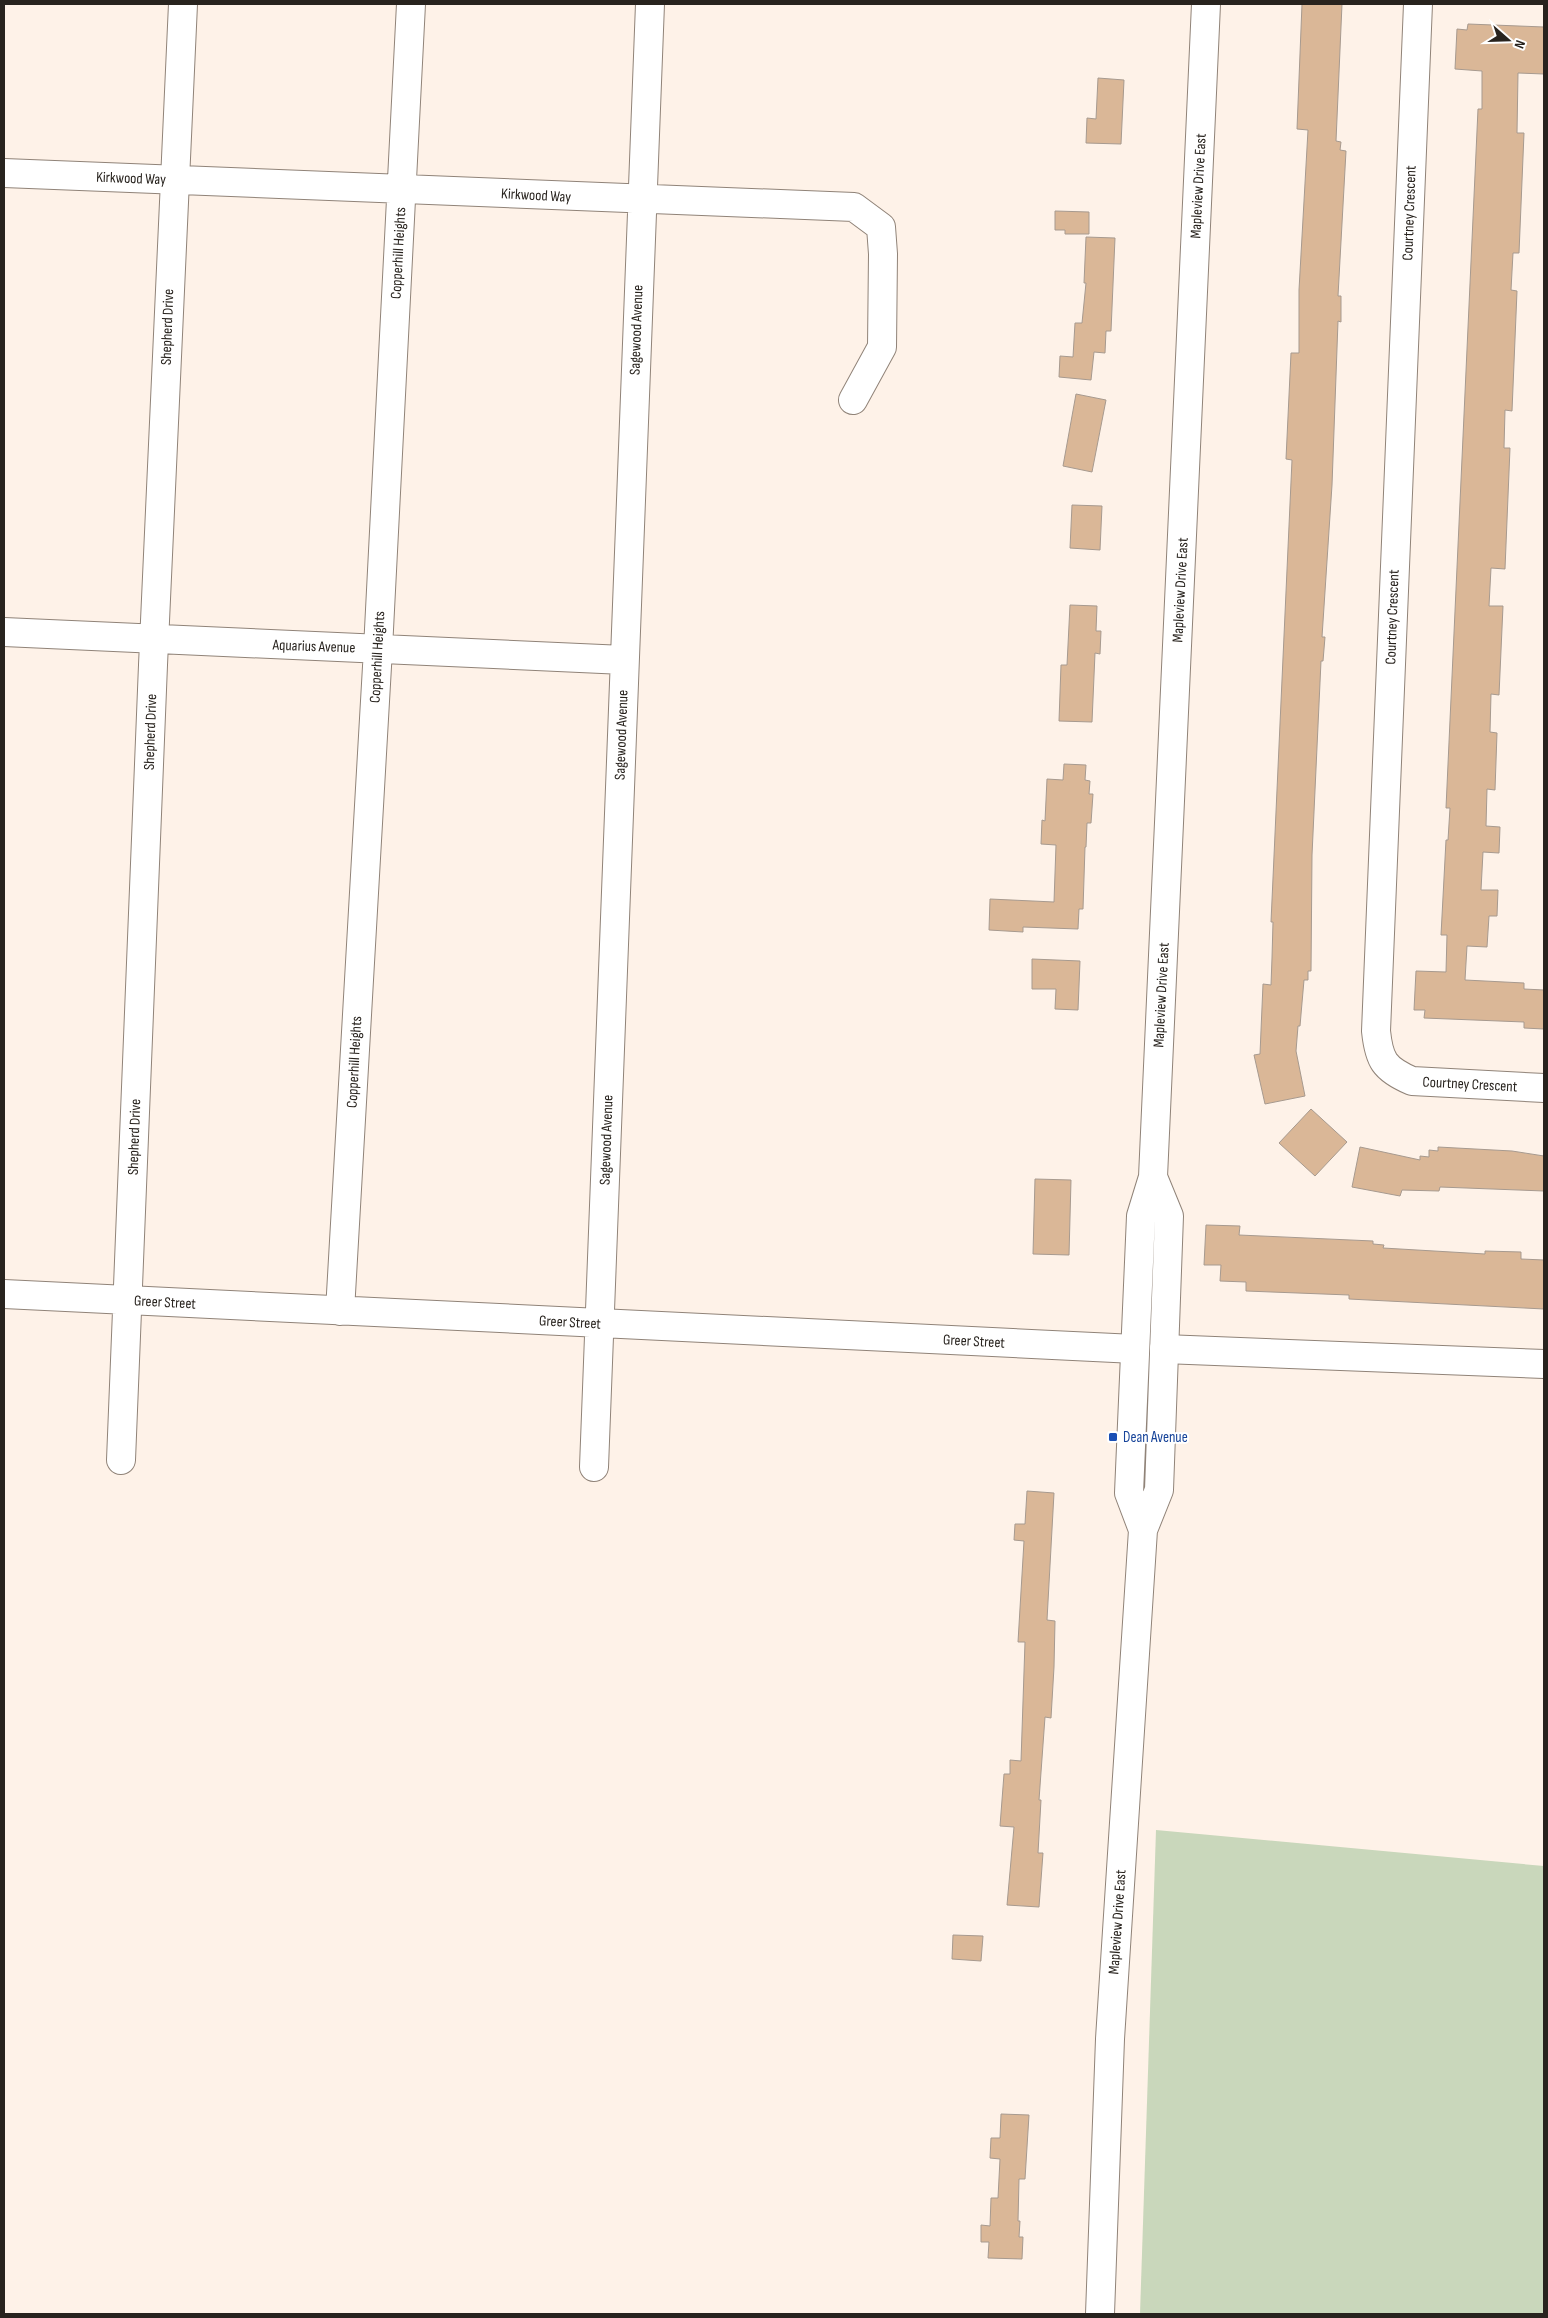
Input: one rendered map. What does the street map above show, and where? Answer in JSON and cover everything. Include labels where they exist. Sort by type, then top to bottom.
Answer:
[{"type":"street","name":"Shepherd Drive","points":[[121,1460],[154,639],[183,4]]},
{"type":"street","name":"Copperhill Heights","points":[[340,1311],[378,649],[411,4]]},
{"type":"street","name":"Sagewood Avenue","points":[[594,1466],[650,4]]},
{"type":"street","name":"Mapleview Drive East","points":[[1143,1530],[1129,1493],[1141,1216],[1153,1177],[1206,4]]},
{"type":"street","name":"Courtney Crescent","points":[[1418,4],[1376,1031],[1378,1048],[1383,1062],[1395,1074],[1412,1081],[1544,1088]]},
{"type":"street","name":"Kirkwood Way","points":[[4,173],[402,188],[641,200],[854,207],[880,227],[883,254],[882,347],[853,400]]},
{"type":"street","name":"Aquarius Avenue","points":[[4,632],[624,660]]},
{"type":"street","name":"Mapleview Drive East","points":[[1100,2314],[1110,2040],[1143,1530],[1159,1490],[1169,1216],[1153,1177]]},
{"type":"street","name":"Greer Street","points":[[4,1294],[1135,1349]]},
{"type":"street","points":[[1164,1349],[1544,1364]]},
{"type":"green space","points":[[1156,1830],[1544,1866],[1544,2314],[1140,2314]]},
{"type":"building","points":[[1302,4],[1342,4],[1336,141],[1341,142],[1340,150],[1346,151],[1338,296],[1341,296],[1341,322],[1338,321],[1332,485],[1322,637],[1325,637],[1323,661],[1321,661],[1312,855],[1311,971],[1308,971],[1308,980],[1304,980],[1296,1051],[1305,1096],[1265,1104],[1254,1055],[1260,1054],[1263,984],[1271,985],[1273,922],[1271,922],[1292,460],[1286,459],[1291,353],[1299,353],[1299,290],[1308,130],[1297,129]]},
{"type":"building","points":[[1468,24],[1544,27],[1544,74],[1518,73],[1517,133],[1524,133],[1519,253],[1513,253],[1511,290],[1517,291],[1512,411],[1505,410],[1504,448],[1510,448],[1505,569],[1491,568],[1489,606],[1503,606],[1499,695],[1491,694],[1490,732],[1497,733],[1495,790],[1487,789],[1486,826],[1500,827],[1499,853],[1483,852],[1481,890],[1498,890],[1497,916],[1489,916],[1487,947],[1467,946],[1465,980],[1524,983],[1524,989],[1544,990],[1544,1029],[1524,1028],[1524,1022],[1424,1018],[1425,1010],[1414,1010],[1416,971],[1446,972],[1447,935],[1441,935],[1446,840],[1448,840],[1450,808],[1446,808],[1478,109],[1482,109],[1482,71],[1455,69],[1457,29],[1467,30]]},
{"type":"building","points":[[1098,78],[1124,80],[1121,144],[1086,143],[1087,118],[1096,119]]},
{"type":"building","points":[[1055,211],[1089,212],[1089,234],[1065,234],[1065,230],[1055,230]]},
{"type":"building","points":[[1086,237],[1115,238],[1111,331],[1106,331],[1105,353],[1094,352],[1091,380],[1059,377],[1060,356],[1073,357],[1075,323],[1082,323],[1086,283],[1084,283]]},
{"type":"building","points":[[1076,394],[1106,400],[1092,472],[1063,466]]},
{"type":"building","points":[[1072,505],[1102,506],[1100,550],[1070,548]]},
{"type":"building","points":[[1070,605],[1097,606],[1096,631],[1101,631],[1100,654],[1095,653],[1092,722],[1059,721],[1061,665],[1067,665]]},
{"type":"building","points":[[1064,764],[1086,765],[1085,780],[1090,781],[1089,794],[1093,794],[1091,823],[1087,823],[1083,909],[1079,909],[1078,929],[1023,927],[1023,932],[989,930],[990,899],[1054,902],[1056,845],[1041,844],[1042,820],[1045,821],[1047,779],[1063,780]]},
{"type":"building","points":[[1032,959],[1080,961],[1078,1010],[1055,1009],[1056,989],[1032,989]]},
{"type":"building","points":[[1311,1109],[1347,1142],[1315,1176],[1279,1143]]},
{"type":"building","points":[[1360,1147],[1420,1160],[1420,1156],[1429,1157],[1429,1150],[1438,1151],[1438,1147],[1512,1151],[1544,1156],[1544,1191],[1440,1187],[1439,1191],[1402,1190],[1400,1196],[1352,1187]]},
{"type":"building","points":[[1035,1179],[1071,1180],[1069,1255],[1033,1254]]},
{"type":"building","points":[[1206,1225],[1240,1226],[1239,1235],[1373,1241],[1373,1244],[1384,1245],[1383,1248],[1485,1254],[1485,1251],[1521,1252],[1521,1259],[1544,1260],[1544,1309],[1349,1299],[1349,1295],[1246,1291],[1246,1282],[1220,1281],[1221,1265],[1204,1265]]},
{"type":"building","points":[[1027,1491],[1054,1493],[1047,1620],[1055,1621],[1054,1667],[1051,1718],[1045,1717],[1039,1800],[1041,1800],[1038,1853],[1043,1853],[1039,1907],[1007,1905],[1014,1827],[1000,1826],[1004,1774],[1010,1774],[1010,1760],[1021,1761],[1025,1642],[1018,1642],[1024,1541],[1014,1540],[1015,1524],[1025,1524]]},
{"type":"building","points":[[953,1935],[983,1936],[981,1961],[952,1959]]},
{"type":"building","points":[[1001,2114],[1029,2115],[1025,2179],[1019,2179],[1018,2221],[1020,2221],[1019,2237],[1023,2237],[1022,2259],[988,2258],[989,2242],[981,2242],[981,2225],[990,2226],[991,2198],[998,2198],[1000,2159],[990,2158],[991,2138],[1000,2138]]},
{"type":"place","name":"Dean Avenue","points":[[1113,1437]]}]
